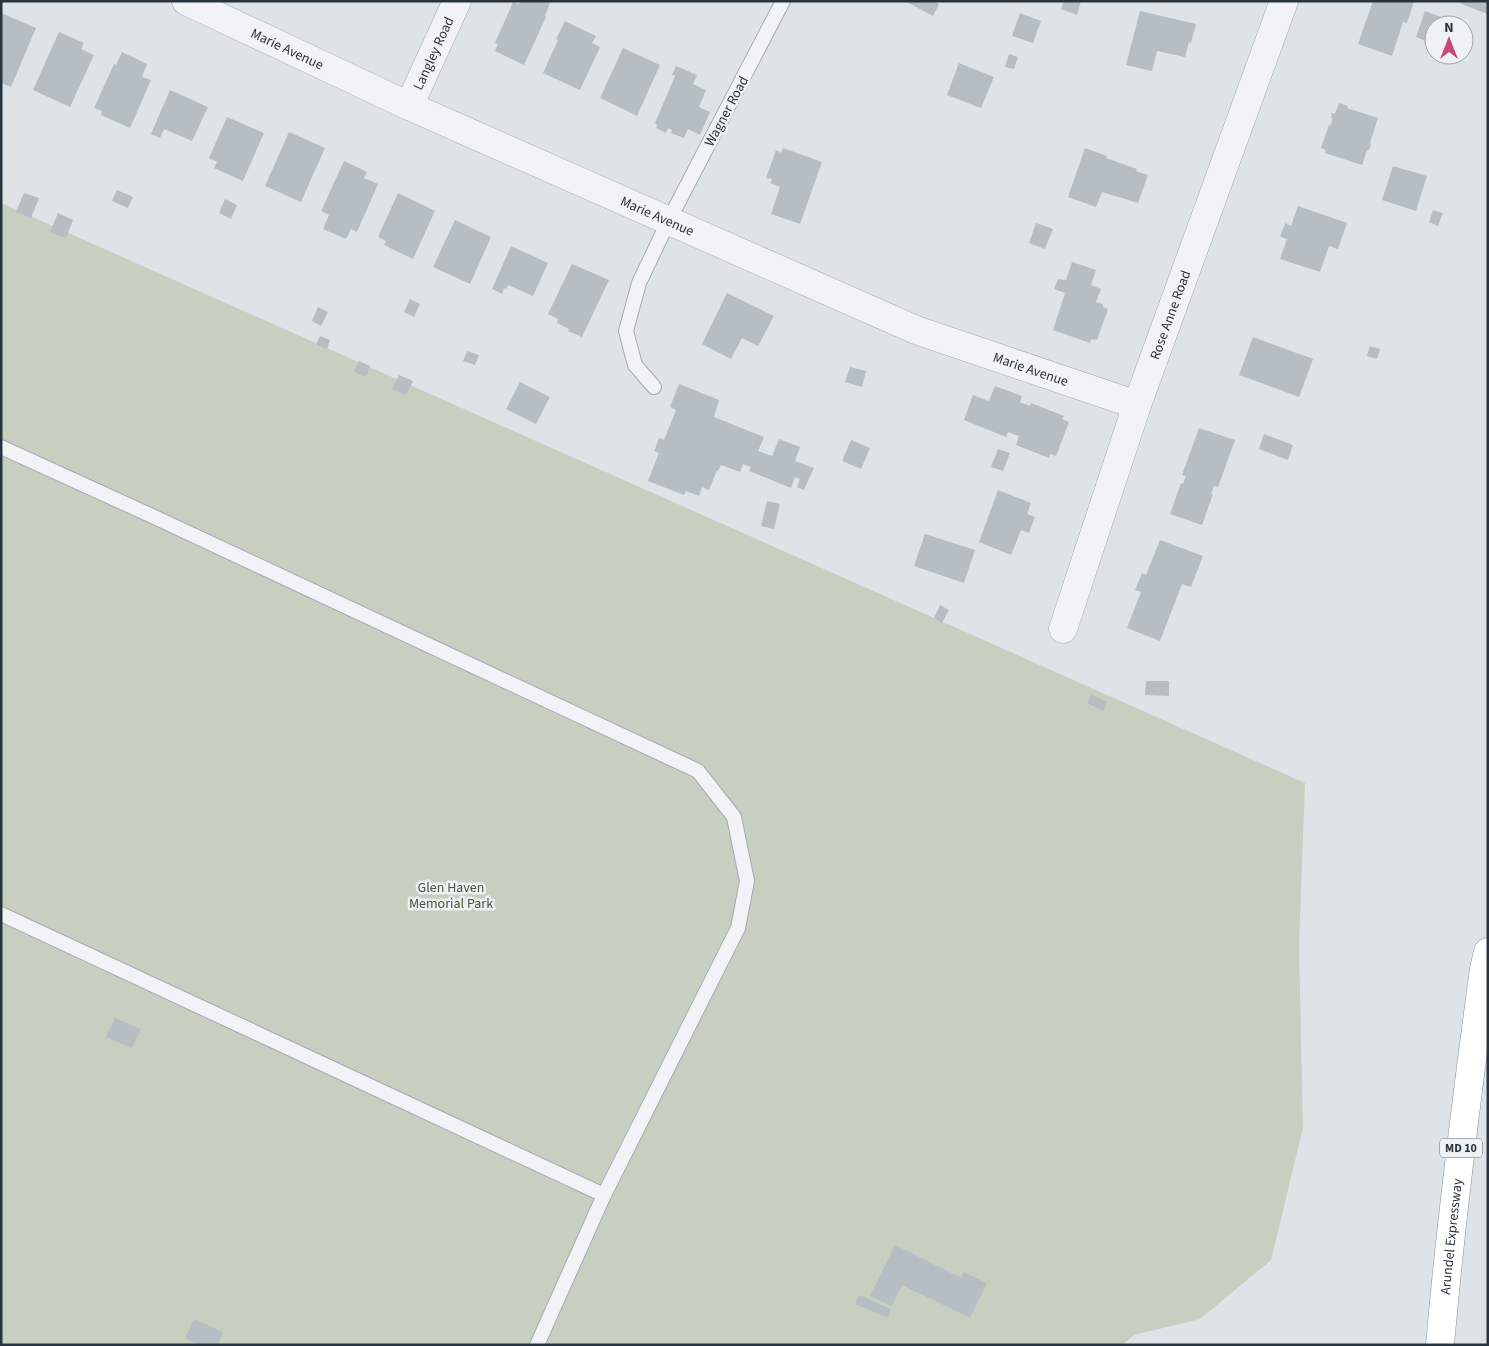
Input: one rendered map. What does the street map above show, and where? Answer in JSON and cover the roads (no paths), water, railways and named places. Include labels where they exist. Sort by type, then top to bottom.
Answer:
[{"type":"highway","name":"Arundel Expressway","points":[[1440,1345],[1465,1113],[1484,969],[1488,952]]},
{"type":"street","name":"Marie Avenue","points":[[186,1],[409,106],[916,330],[1137,405]]},
{"type":"street","name":"Langley Road","points":[[409,106],[457,1]]},
{"type":"street","name":"Rose Anne Road","points":[[1063,629],[1137,405],[1284,1]]},
{"type":"lane","name":"Wagner Road","points":[[654,387],[635,365],[626,331],[639,283],[669,220],[783,1]]},
{"type":"lane","points":[[1,447],[150,514],[698,772],[734,816],[747,881],[738,928],[604,1195],[537,1345]]},
{"type":"lane","points":[[1,914],[604,1195]]},
{"type":"park label","name":"Glen Haven Memorial Park","points":[[451,896]]}]
